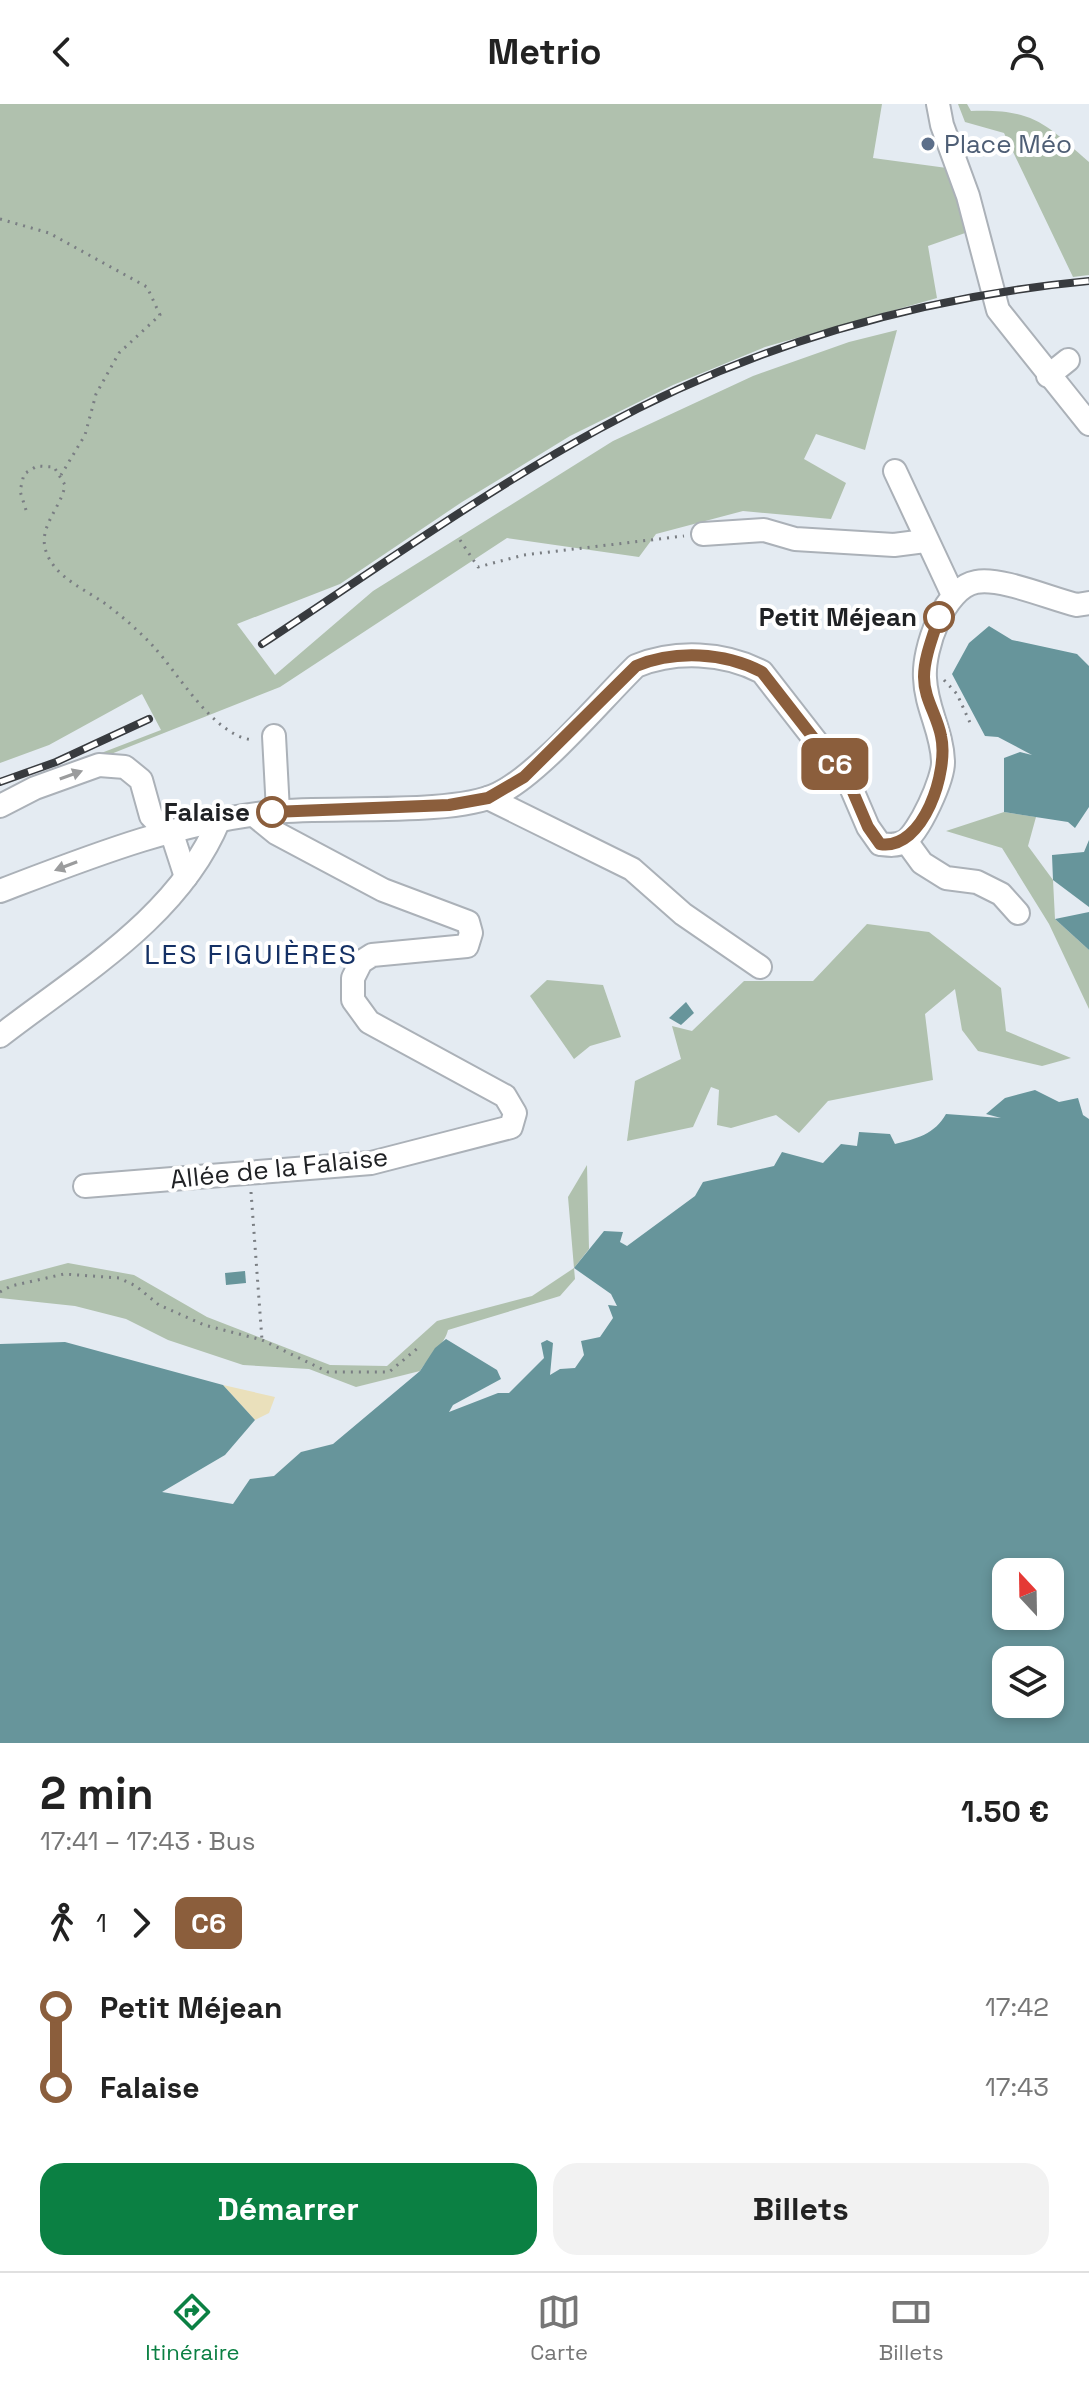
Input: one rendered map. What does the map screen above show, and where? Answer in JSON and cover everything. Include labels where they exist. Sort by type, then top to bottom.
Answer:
[{"type":"street","points":[[938,104],[942,125],[968,196],[998,310],[1048,376],[1088,421]]},
{"type":"street","points":[[1048,376],[1068,360]]},
{"type":"street","points":[[895,471],[925,541],[953,595]]},
{"type":"street","points":[[703,534],[764,530],[795,539],[894,545],[925,541]]},
{"type":"street","points":[[0,891],[97,854],[219,820],[278,811],[449,805],[488,798],[524,777],[636,666],[660,656],[702,656],[742,661],[762,672],[850,785],[868,827],[880,844],[892,846],[906,841],[923,819],[944,766],[941,734],[928,703],[927,665],[940,616],[953,595],[965,585],[990,581],[1077,605],[1089,603]]},
{"type":"street","points":[[274,736],[278,811]]},
{"type":"street","points":[[0,806],[35,788],[106,764],[136,773],[148,810],[174,840],[186,877]]},
{"type":"street","points":[[488,798],[632,869],[683,914],[760,967]]},
{"type":"street","name":"Allée de la Falaise","points":[[85,1186],[371,1163],[511,1127],[515,1113],[505,1096],[369,1022],[353,1000],[353,978],[361,962],[372,955],[467,946],[471,933],[468,922],[383,890],[276,833],[254,815]]},
{"type":"street","points":[[0,1036],[150,920],[204,857],[219,820]]},
{"type":"street","points":[[906,841],[922,863],[946,878],[977,882],[1001,894],[1018,913]]},
{"type":"path","points":[[0,219],[49,233],[147,287],[160,315],[119,353],[96,394],[85,435],[61,475],[63,495],[46,526],[44,541],[47,556],[66,578],[108,606],[153,646],[221,725],[238,739],[274,736]]},
{"type":"path","points":[[26,510],[20,491],[24,474],[30,468],[46,465],[61,475]]},
{"type":"path","points":[[460,540],[478,567],[524,555],[703,534]]},
{"type":"path","points":[[927,665],[957,694],[972,727]]},
{"type":"path","points":[[250,1173],[262,1340]]},
{"type":"path","points":[[0,1292],[11,1286],[64,1274],[119,1278],[136,1286],[159,1305],[204,1325],[262,1340],[328,1372],[389,1372],[419,1347]]},
{"type":"green space","points":[[0,104],[882,104],[873,158],[947,168],[968,232],[928,246],[937,298],[765,347],[673,385],[570,436],[462,502],[340,584],[237,624],[275,675],[373,591],[613,441],[753,376],[849,342],[897,330],[865,450],[816,434],[804,459],[846,483],[831,519],[743,511],[656,534],[639,557],[507,538],[280,687],[0,798],[0,792],[161,730],[142,694],[49,745],[0,763]]},
{"type":"green space","points":[[958,104],[967,104],[971,111],[1010,113],[1037,121],[1089,162],[1089,275],[1073,277],[1004,133],[965,122]]},
{"type":"green space","points":[[1004,812],[1036,817],[1028,846],[1053,880],[1055,919],[1089,950],[1089,1009],[1049,924],[1002,848],[946,831]]},
{"type":"green space","points":[[867,924],[929,932],[1001,988],[1006,1031],[1071,1058],[1042,1066],[978,1051],[962,1030],[955,989],[925,1014],[933,1080],[828,1101],[799,1133],[776,1115],[731,1128],[717,1125],[719,1090],[711,1087],[693,1127],[627,1141],[635,1081],[681,1059],[672,1026],[692,1031],[744,981],[813,981]]},
{"type":"green space","points":[[547,980],[603,985],[621,1037],[590,1046],[574,1059],[530,996]]},
{"type":"green space","points":[[587,1165],[589,1249],[574,1268],[568,1197]]},
{"type":"green space","points":[[68,1263],[134,1275],[207,1317],[330,1365],[387,1366],[437,1321],[532,1296],[574,1268],[575,1279],[560,1296],[448,1330],[440,1346],[420,1371],[356,1387],[309,1369],[243,1365],[168,1340],[126,1319],[75,1306],[0,1298],[0,1281]]},
{"type":"sand","points":[[223,1385],[275,1397],[269,1413],[255,1420]]},
{"type":"water","points":[[989,626],[1012,640],[1077,654],[1089,666],[1089,807],[1075,828],[1068,822],[1004,812],[1004,758],[1020,752],[1032,755],[998,737],[985,736],[952,674],[969,643]]},
{"type":"water","points":[[1089,840],[1089,907],[1053,880],[1052,855],[1084,852]]},
{"type":"water","points":[[1089,912],[1089,950],[1055,919]]},
{"type":"water","points":[[686,1002],[694,1013],[681,1025],[669,1018]]},
{"type":"water","points":[[1035,1090],[1059,1102],[1078,1098],[1083,1115],[1089,1119],[1089,1743],[0,1743],[0,1344],[65,1342],[223,1385],[255,1420],[225,1455],[162,1492],[233,1504],[250,1479],[274,1476],[301,1452],[333,1444],[420,1371],[435,1348],[446,1339],[497,1370],[501,1379],[453,1405],[449,1412],[498,1393],[509,1393],[544,1358],[541,1343],[547,1340],[553,1343],[550,1375],[560,1369],[575,1368],[584,1355],[581,1341],[600,1337],[613,1318],[608,1305],[617,1306],[611,1294],[574,1268],[604,1231],[623,1232],[620,1242],[627,1246],[695,1196],[703,1182],[774,1166],[782,1152],[823,1163],[841,1144],[857,1146],[859,1132],[890,1134],[895,1144],[931,1131],[946,1114],[1001,1118],[986,1114],[1005,1098]]},
{"type":"water","points":[[245,1271],[246,1283],[226,1285],[225,1273]]},
{"type":"railway","points":[[262,644],[513,479],[656,399],[715,373],[836,330],[899,313],[962,299],[1089,281]]},
{"type":"railway","points":[[0,782],[56,762],[149,719]]},
{"type":"bus line","name":"C6","points":[[272,812],[449,805],[488,798],[524,777],[636,666],[660,656],[702,656],[742,661],[762,672],[850,785],[868,827],[880,844],[892,846],[906,841],[923,819],[944,766],[941,734],[928,703],[924,676],[939,617]]},
{"type":"place","name":"Place Méo","points":[[928,144]]},
{"type":"place","name":"Petit Méjean","points":[[939,617]]},
{"type":"place","name":"Falaise","points":[[272,812]]},
{"type":"district","name":"LES FIGUIÈRES","points":[[251,954]]}]
